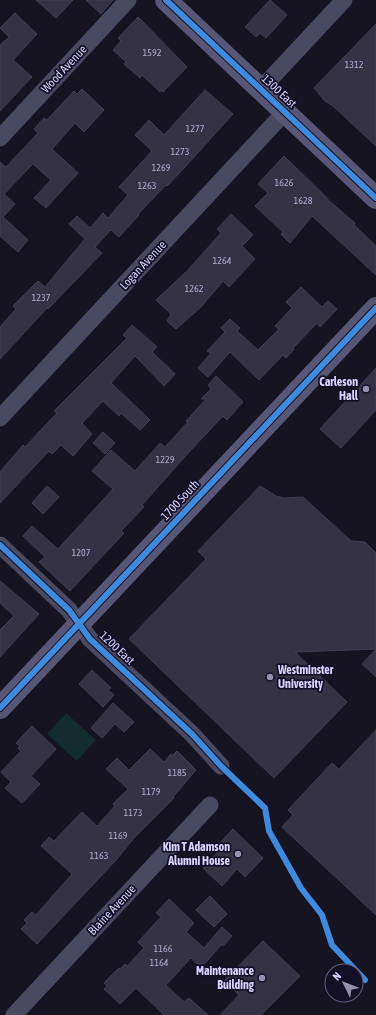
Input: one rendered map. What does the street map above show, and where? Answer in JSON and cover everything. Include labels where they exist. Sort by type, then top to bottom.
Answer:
[{"type":"street","name":"Wood Avenue","points":[[0,138],[128,0]]},
{"type":"street","name":"1300 East","points":[[166,0],[376,198]]},
{"type":"street","points":[[261,89],[344,0]]},
{"type":"street","name":"Logan Avenue","points":[[0,418],[285,112]]},
{"type":"street","name":"1700 South","points":[[0,708],[376,308]]},
{"type":"street","name":"1200 East","points":[[0,546],[69,610],[90,638],[192,734],[221,766]]},
{"type":"street","name":"Blaine Avenue","points":[[14,1015],[210,805]]},
{"type":"green space","points":[[66,713],[96,740],[77,761],[47,734]]},
{"type":"building","points":[[36,0],[73,0],[56,18]]},
{"type":"building","points":[[86,0],[113,0],[101,14]]},
{"type":"building","points":[[270,0],[287,15],[266,38],[260,33],[256,37],[245,27]]},
{"type":"building","points":[[15,13],[37,34],[13,60],[32,77],[0,111],[0,45],[9,37],[0,28]]},
{"type":"building","points":[[138,17],[187,67],[163,92],[161,90],[160,92],[142,75],[140,78],[124,64],[126,62],[113,50],[121,41],[118,38]]},
{"type":"building","points":[[376,24],[376,146],[333,106],[325,101],[314,88]]},
{"type":"building","points":[[82,89],[104,110],[84,132],[75,123],[52,149],[78,173],[46,208],[34,198],[51,180],[33,164],[4,194],[15,204],[3,217],[28,240],[18,252],[0,236],[0,162],[6,167],[38,133],[34,129],[44,118],[47,120],[74,91],[77,94]]},
{"type":"building","points":[[205,90],[233,114],[167,186],[166,185],[138,214],[139,215],[119,237],[111,230],[95,247],[102,253],[48,309],[47,308],[0,359],[0,327],[16,309],[13,306],[38,281],[45,287],[85,239],[69,224],[77,216],[90,228],[103,213],[108,218],[128,195],[119,187],[152,151],[135,135],[149,120],[164,135]]},
{"type":"building","points":[[284,156],[328,200],[355,223],[354,225],[376,246],[376,275],[312,216],[290,243],[281,234],[283,232],[255,206],[268,193],[258,184]]},
{"type":"building","points":[[231,214],[253,235],[242,246],[255,259],[229,287],[223,281],[201,307],[176,329],[167,321],[171,314],[156,300],[188,270],[221,233],[217,229]]},
{"type":"building","points":[[301,287],[322,307],[328,301],[337,309],[320,327],[317,323],[293,348],[294,349],[286,358],[283,355],[259,380],[230,352],[208,377],[198,368],[211,353],[207,351],[225,332],[221,328],[230,319],[240,328],[237,331],[258,350],[279,329],[275,326],[292,308],[286,302]]},
{"type":"building","points":[[132,325],[157,347],[152,352],[175,374],[164,386],[135,356],[111,383],[150,420],[140,430],[121,413],[119,416],[103,401],[82,423],[92,434],[73,456],[61,445],[52,454],[49,451],[0,503],[0,472],[23,445],[25,447],[57,413],[54,411],[127,338],[123,335]]},
{"type":"building","name":"Carleson Hall","points":[[376,368],[376,410],[341,448],[320,429]]},
{"type":"building","points":[[216,376],[243,402],[227,420],[223,416],[189,452],[142,505],[144,507],[121,531],[124,533],[70,591],[39,562],[45,557],[23,536],[32,526],[58,549],[113,489],[92,471],[111,450],[135,471],[160,443],[165,447],[188,422],[186,421],[206,399],[201,399],[211,389],[208,385]]},
{"type":"building","points":[[103,432],[115,443],[105,454],[93,443]]},
{"type":"building","points":[[47,486],[59,497],[43,514],[32,503]]},
{"type":"building","points":[[260,486],[276,496],[284,498],[303,497],[351,541],[365,542],[376,553],[376,649],[295,652],[347,702],[274,778],[129,639],[206,559],[198,551]]},
{"type":"building","points":[[0,581],[39,614],[0,657],[0,630],[14,616],[0,603]]},
{"type":"building","points":[[376,649],[376,677],[362,664]]},
{"type":"building","points":[[92,670],[111,688],[108,690],[114,695],[103,707],[79,684]]},
{"type":"building","points":[[113,703],[134,722],[124,732],[115,724],[102,738],[91,728]]},
{"type":"building","points":[[32,726],[56,749],[31,776],[40,784],[22,803],[5,788],[11,782],[1,772],[21,751],[18,748],[20,746],[16,743]]},
{"type":"building","points":[[376,730],[376,915],[282,827],[293,815],[288,810],[332,763],[339,769]]},
{"type":"building","points":[[150,749],[164,762],[171,754],[172,756],[177,751],[196,770],[173,797],[174,798],[134,838],[117,859],[37,944],[21,929],[27,923],[24,920],[32,912],[36,915],[72,874],[41,846],[49,837],[54,841],[82,812],[97,826],[115,806],[113,804],[128,789],[106,769],[117,758],[129,770]]},
{"type":"building","name":"Kim T Adamson Alumni House","points":[[233,829],[263,858],[245,877],[237,869],[222,886],[203,868],[219,851],[216,847]]},
{"type":"building","points":[[210,896],[227,914],[214,927],[196,910]]},
{"type":"building","points":[[169,899],[194,923],[186,932],[204,948],[222,927],[232,936],[223,946],[222,944],[201,968],[191,958],[166,985],[184,1002],[189,998],[208,1015],[164,1015],[136,988],[120,1004],[104,989],[107,986],[104,983],[119,968],[120,969],[125,964],[127,966],[144,948],[138,942],[161,917],[156,913]]},
{"type":"building","name":"Maintenance Building","points":[[263,941],[300,976],[261,1015],[220,1015],[239,995],[224,981]]},
{"type":"cycle path","points":[[166,0],[376,198]]},
{"type":"cycle path","points":[[0,708],[376,308]]},
{"type":"cycle path","points":[[0,545],[69,610],[90,639],[192,734],[221,766],[265,808],[269,831],[301,888],[322,915],[332,945],[365,980]]},
{"type":"place","name":"Carleson Hall","points":[[366,389]]},
{"type":"place","name":"Westminster University","points":[[270,677]]},
{"type":"place","name":"Kim T Adamson Alumni House","points":[[238,854]]},
{"type":"place","name":"Maintenance Building","points":[[262,978]]}]
